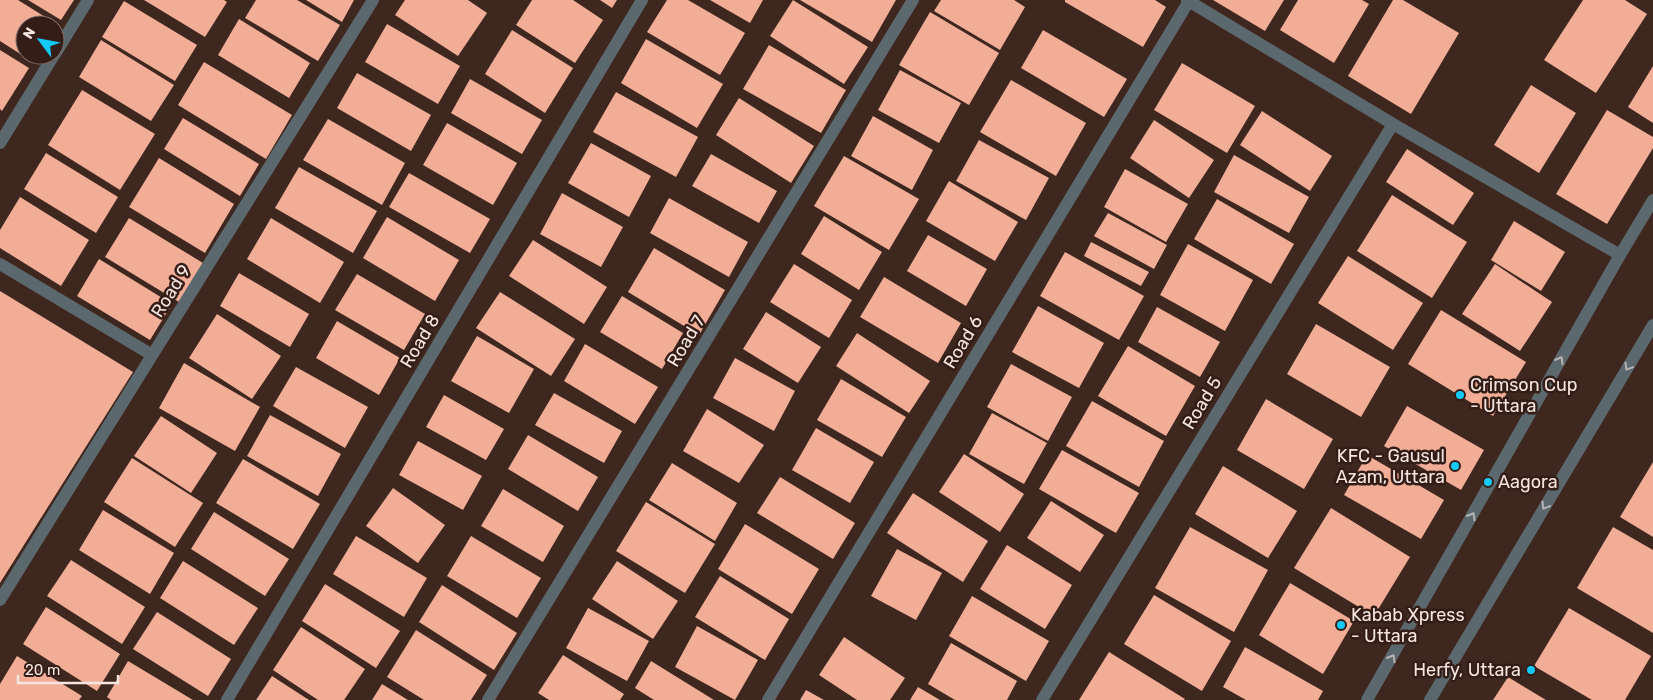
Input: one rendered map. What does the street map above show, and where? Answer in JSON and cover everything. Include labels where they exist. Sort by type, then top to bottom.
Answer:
[{"type":"street","points":[[65,38],[88,0]]},
{"type":"street","name":"Road 9","points":[[0,600],[372,0]]},
{"type":"street","name":"Road 8","points":[[227,700],[642,0]]},
{"type":"street","name":"Road 7","points":[[488,700],[913,0]]},
{"type":"street","points":[[1188,1],[1393,124],[1620,255]]},
{"type":"street","name":"Road 6","points":[[768,700],[1188,1]]},
{"type":"street","points":[[0,143],[48,65]]},
{"type":"street","name":"Road 5","points":[[1042,700],[1393,124]]},
{"type":"street","points":[[1368,700],[1653,200]]},
{"type":"street","points":[[0,264],[152,355]]},
{"type":"street","points":[[1430,700],[1653,325]]},
{"type":"building","points":[[0,0],[18,0],[42,15],[15,15],[15,51],[0,41]]},
{"type":"building","points":[[28,0],[74,0],[64,15],[53,15]]},
{"type":"building","points":[[144,0],[224,0],[227,2],[205,37]]},
{"type":"building","points":[[256,0],[297,0],[340,25],[318,61],[245,18]]},
{"type":"building","points":[[306,0],[354,0],[342,22]]},
{"type":"building","points":[[405,0],[468,0],[487,13],[458,56],[395,15]]},
{"type":"building","points":[[532,0],[573,0],[603,20],[575,63],[516,25]]},
{"type":"building","points":[[600,0],[617,0],[612,8]]},
{"type":"building","points":[[667,0],[688,0],[745,33],[720,75],[647,32]]},
{"type":"building","points":[[710,0],[763,0],[750,23]]},
{"type":"building","points":[[793,0],[868,47],[844,84],[770,36]]},
{"type":"building","points":[[800,0],[896,0],[872,42]]},
{"type":"building","points":[[941,0],[1014,0],[1025,7],[1000,50],[934,11]]},
{"type":"building","points":[[1065,0],[1155,0],[1166,7],[1143,47],[1065,2]]},
{"type":"building","points":[[1213,0],[1284,0],[1265,31]]},
{"type":"building","points":[[1298,0],[1362,0],[1369,4],[1334,63],[1280,30]]},
{"type":"building","points":[[1393,0],[1403,0],[1459,33],[1411,114],[1348,76]]},
{"type":"building","points":[[1583,0],[1625,0],[1647,14],[1596,93],[1544,60]]},
{"type":"building","points":[[124,1],[197,45],[175,81],[102,37]]},
{"type":"building","points":[[930,12],[999,53],[969,105],[899,65]]},
{"type":"building","points":[[239,19],[310,63],[289,98],[218,55]]},
{"type":"building","points":[[387,24],[460,66],[438,104],[365,62]]},
{"type":"building","points":[[512,30],[573,68],[545,113],[485,74]]},
{"type":"building","points":[[1043,30],[1127,79],[1104,117],[1021,68]]},
{"type":"building","points":[[646,39],[723,84],[697,128],[621,83]]},
{"type":"building","points":[[101,40],[174,85],[151,121],[79,77]]},
{"type":"building","points":[[769,45],[846,90],[821,133],[743,89]]},
{"type":"building","points":[[0,50],[15,59],[15,65],[24,65],[29,68],[2,111],[0,109]]},
{"type":"building","points":[[204,62],[292,115],[266,159],[178,105]]},
{"type":"building","points":[[1182,63],[1255,106],[1227,153],[1154,110]]},
{"type":"building","points":[[1653,66],[1653,123],[1628,107]]},
{"type":"building","points":[[900,70],[961,103],[939,143],[878,110]]},
{"type":"building","points":[[357,73],[431,115],[411,151],[337,108]]},
{"type":"building","points":[[470,79],[542,120],[522,154],[451,113]]},
{"type":"building","points":[[1011,80],[1086,123],[1056,176],[980,132]]},
{"type":"building","points":[[1531,85],[1576,113],[1539,173],[1494,145]]},
{"type":"building","points":[[82,90],[155,134],[120,190],[48,145]]},
{"type":"building","points":[[616,92],[698,137],[676,177],[593,132]]},
{"type":"building","points":[[739,98],[814,146],[791,183],[716,135]]},
{"type":"building","points":[[1607,110],[1653,137],[1653,148],[1607,224],[1556,194]]},
{"type":"building","points":[[1262,111],[1332,156],[1310,191],[1240,145]]},
{"type":"building","points":[[873,116],[933,150],[912,190],[851,156]]},
{"type":"building","points":[[183,118],[259,164],[240,196],[164,149]]},
{"type":"building","points":[[328,119],[405,163],[382,205],[303,160]]},
{"type":"building","points":[[1154,120],[1214,160],[1189,198],[1130,158]]},
{"type":"building","points":[[447,123],[517,163],[493,205],[423,165]]},
{"type":"building","points":[[979,140],[1049,178],[1026,220],[956,181]]},
{"type":"building","points":[[591,143],[651,176],[629,217],[568,183]]},
{"type":"building","points":[[1407,149],[1474,193],[1453,225],[1386,182]]},
{"type":"building","points":[[46,153],[118,197],[96,233],[24,189]]},
{"type":"building","points":[[711,154],[777,191],[759,223],[692,186]]},
{"type":"building","points":[[1234,155],[1309,197],[1289,233],[1214,192]]},
{"type":"building","points":[[844,156],[919,199],[889,250],[814,206]]},
{"type":"building","points":[[159,158],[234,204],[205,253],[129,207]]},
{"type":"building","points":[[299,167],[377,211],[353,253],[275,208]]},
{"type":"building","points":[[1125,169],[1188,204],[1166,242],[1104,207]]},
{"type":"building","points":[[409,173],[490,219],[470,253],[389,207]]},
{"type":"building","points":[[949,181],[1018,222],[995,261],[926,221]]},
{"type":"building","points":[[562,193],[623,227],[601,267],[540,234]]},
{"type":"building","points":[[1392,195],[1467,242],[1432,298],[1357,251]]},
{"type":"building","points":[[20,197],[89,240],[61,286],[0,248],[0,230]]},
{"type":"building","points":[[669,198],[748,242],[729,277],[650,233]]},
{"type":"building","points":[[1217,199],[1294,244],[1271,284],[1194,239]]},
{"type":"building","points":[[1108,213],[1167,245],[1154,269],[1094,236]]},
{"type":"building","points":[[824,216],[882,252],[859,290],[801,254]]},
{"type":"building","points":[[387,217],[459,260],[435,301],[363,258]]},
{"type":"building","points":[[129,218],[203,263],[179,302],[105,257]]},
{"type":"building","points":[[271,218],[344,262],[320,303],[247,259]]},
{"type":"building","points":[[1514,221],[1565,252],[1541,291],[1491,260]]},
{"type":"building","points":[[928,235],[987,269],[966,306],[907,271]]},
{"type":"building","points":[[533,240],[607,287],[584,324],[509,276]]},
{"type":"building","points":[[1091,242],[1149,272],[1141,286],[1084,256]]},
{"type":"building","points":[[1188,244],[1253,280],[1225,331],[1160,295]]},
{"type":"building","points":[[654,248],[725,290],[699,335],[628,292]]},
{"type":"building","points":[[1065,252],[1144,296],[1119,340],[1040,296]]},
{"type":"building","points":[[1348,256],[1423,303],[1393,350],[1318,303]]},
{"type":"building","points":[[99,259],[172,304],[150,340],[77,296]]},
{"type":"building","points":[[794,264],[852,300],[829,338],[770,302]]},
{"type":"building","points":[[1495,264],[1552,302],[1520,351],[1462,314]]},
{"type":"building","points":[[239,273],[309,314],[290,347],[220,306]]},
{"type":"building","points":[[357,274],[425,314],[404,350],[335,310]]},
{"type":"building","points":[[884,277],[961,323],[938,363],[860,317]]},
{"type":"building","points":[[0,291],[133,372],[0,583]]},
{"type":"building","points":[[500,292],[575,339],[551,376],[476,328]]},
{"type":"building","points":[[622,296],[683,333],[662,369],[600,332]]},
{"type":"building","points":[[1038,306],[1104,343],[1079,388],[1012,352]]},
{"type":"building","points":[[1157,307],[1220,342],[1200,377],[1138,342]]},
{"type":"building","points":[[1441,310],[1526,362],[1493,416],[1408,364]]},
{"type":"building","points":[[766,312],[821,347],[798,383],[743,349]]},
{"type":"building","points":[[217,314],[281,356],[252,399],[189,358]]},
{"type":"building","points":[[337,321],[400,358],[379,395],[316,358]]},
{"type":"building","points":[[1316,324],[1390,367],[1361,417],[1287,374]]},
{"type":"building","points":[[857,333],[930,381],[909,413],[836,366]]},
{"type":"building","points":[[477,336],[534,369],[509,413],[451,381]]},
{"type":"building","points":[[585,344],[658,387],[635,424],[564,381]]},
{"type":"building","points":[[1128,346],[1195,386],[1166,436],[1098,396]]},
{"type":"building","points":[[735,358],[795,391],[774,431],[713,398]]},
{"type":"building","points":[[184,363],[260,407],[235,451],[159,408]]},
{"type":"building","points":[[1011,364],[1072,397],[1048,441],[987,407]]},
{"type":"building","points":[[296,367],[368,407],[345,448],[273,406]]},
{"type":"building","points":[[841,379],[906,417],[882,457],[817,420]]},
{"type":"building","points":[[554,393],[622,431],[604,463],[535,425]]},
{"type":"building","points":[[444,395],[504,429],[486,460],[426,427]]},
{"type":"building","points":[[1266,399],[1333,439],[1304,489],[1237,450]]},
{"type":"building","points":[[1092,401],[1164,441],[1139,487],[1066,446]]},
{"type":"building","points":[[1407,406],[1484,450],[1461,490],[1384,446]]},
{"type":"building","points":[[707,409],[764,445],[739,483],[683,451]]},
{"type":"building","points":[[992,413],[1047,443],[1024,484],[969,454]]},
{"type":"building","points":[[270,415],[341,454],[318,496],[247,456]]},
{"type":"building","points":[[161,416],[217,453],[191,493],[134,456]]},
{"type":"building","points":[[816,428],[874,462],[850,503],[792,470]]},
{"type":"building","points":[[528,435],[598,477],[578,511],[508,469]]},
{"type":"building","points":[[418,441],[482,476],[463,510],[399,475]]},
{"type":"building","points":[[1062,450],[1139,493],[1116,533],[1039,489]]},
{"type":"building","points":[[964,454],[1024,494],[1000,532],[939,492]]},
{"type":"building","points":[[1367,455],[1444,500],[1421,539],[1344,495]]},
{"type":"building","points":[[132,458],[203,503],[175,547],[104,502]]},
{"type":"building","points":[[243,459],[320,504],[293,549],[216,503]]},
{"type":"building","points":[[1653,462],[1653,537],[1620,517]]},
{"type":"building","points":[[672,463],[737,503],[715,541],[649,500]]},
{"type":"building","points":[[1223,466],[1297,511],[1268,558],[1195,514]]},
{"type":"building","points":[[780,477],[855,523],[833,559],[757,513]]},
{"type":"building","points":[[393,488],[445,525],[418,563],[366,526]]},
{"type":"building","points":[[503,489],[564,526],[543,562],[481,526]]},
{"type":"building","points":[[913,493],[988,541],[963,582],[887,533]]},
{"type":"building","points":[[1051,501],[1104,535],[1080,572],[1027,538]]},
{"type":"building","points":[[646,502],[715,544],[685,593],[616,551]]},
{"type":"building","points":[[1331,508],[1410,557],[1374,616],[1294,568]]},
{"type":"building","points":[[103,510],[174,553],[150,594],[79,550]]},
{"type":"building","points":[[214,512],[289,559],[265,596],[191,549]]},
{"type":"building","points":[[745,524],[819,569],[792,614],[718,569]]},
{"type":"building","points":[[1190,527],[1268,570],[1234,632],[1155,588]]},
{"type":"building","points":[[1613,527],[1653,550],[1653,633],[1577,588]]},
{"type":"building","points":[[356,536],[427,578],[404,617],[333,574]]},
{"type":"building","points":[[471,536],[541,578],[517,618],[447,576]]},
{"type":"building","points":[[1007,545],[1072,585],[1045,629],[980,589]]},
{"type":"building","points":[[897,549],[942,573],[916,620],[871,596]]},
{"type":"building","points":[[71,560],[145,607],[122,644],[47,596]]},
{"type":"building","points":[[183,561],[258,608],[234,645],[160,598]]},
{"type":"building","points":[[617,561],[678,601],[653,639],[592,599]]},
{"type":"building","points":[[720,576],[789,619],[765,660],[695,617]]},
{"type":"building","points":[[1290,583],[1354,621],[1323,674],[1259,635]]},
{"type":"building","points":[[325,584],[400,631],[376,668],[302,621]]},
{"type":"building","points":[[442,585],[517,633],[494,670],[419,622]]},
{"type":"building","points":[[1154,595],[1231,641],[1202,691],[1124,644]]},
{"type":"building","points":[[972,596],[1049,641],[1026,681],[949,636]]},
{"type":"building","points":[[46,607],[120,654],[97,691],[23,644]]},
{"type":"building","points":[[588,608],[649,641],[627,681],[566,648]]},
{"type":"building","points":[[1569,608],[1651,656],[1625,700],[1592,700],[1534,666]]},
{"type":"building","points":[[157,612],[231,659],[208,696],[133,649]]},
{"type":"building","points":[[697,626],[758,660],[735,700],[675,667]]},
{"type":"building","points":[[301,627],[365,669],[344,700],[318,700],[273,670]]},
{"type":"building","points":[[416,630],[487,675],[471,700],[424,700],[387,677]]},
{"type":"building","points":[[844,637],[905,678],[890,700],[857,700],[819,675]]},
{"type":"building","points":[[951,643],[1017,681],[1007,700],[955,700],[928,684]]},
{"type":"building","points":[[1245,647],[1323,691],[1318,700],[1246,700],[1223,687]]},
{"type":"building","points":[[1109,652],[1185,699],[1079,700]]},
{"type":"building","points":[[563,655],[624,694],[620,700],[549,700],[538,693]]},
{"type":"building","points":[[17,656],[82,696],[79,700],[0,700],[0,684]]},
{"type":"building","points":[[128,661],[193,700],[111,700],[107,697]]},
{"type":"building","points":[[651,661],[714,700],[654,700],[635,688]]},
{"type":"building","points":[[272,676],[309,700],[256,700]]},
{"type":"building","points":[[1508,677],[1546,700],[1493,700]]},
{"type":"building","points":[[382,684],[408,700],[372,700]]},
{"type":"building","points":[[918,687],[940,700],[910,700]]},
{"type":"building","points":[[806,690],[824,700],[800,700]]},
{"type":"place","name":"Crimson Cup - Uttara","points":[[1460,395]]},
{"type":"place","name":"KFC - Gausul Azam, Uttara","points":[[1455,466]]},
{"type":"place","name":"Aagora","points":[[1488,482]]},
{"type":"place","name":"Kabab Xpress - Uttara","points":[[1341,625]]},
{"type":"place","name":"Herfy, Uttara","points":[[1531,670]]}]
